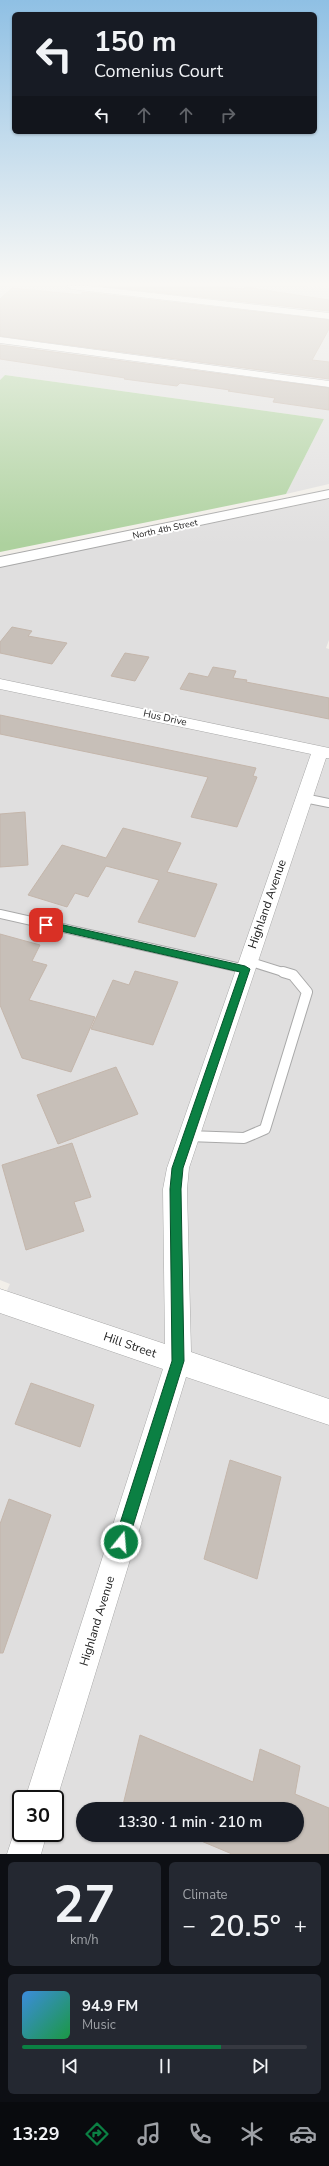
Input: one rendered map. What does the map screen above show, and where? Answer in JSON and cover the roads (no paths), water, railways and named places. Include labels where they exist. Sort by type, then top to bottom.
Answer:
[{"type":"street","points":[[243,373],[329,384]]},
{"type":"street","name":"North 4th Street","points":[[0,562],[329,494]]},
{"type":"street","name":"Hus Drive","points":[[0,684],[324,752]]},
{"type":"street","name":"Highland Avenue","points":[[44,1790],[178,1361],[175,1189],[178,1168],[304,798],[324,752]]},
{"type":"street","name":"Hill Street","points":[[0,1302],[329,1412]]},
{"type":"street","points":[[24,1854],[27,1842]]},
{"type":"lane","points":[[304,798],[329,803]]},
{"type":"lane","points":[[0,914],[293,975],[307,992],[265,1129],[244,1138],[188,1136]]}]
